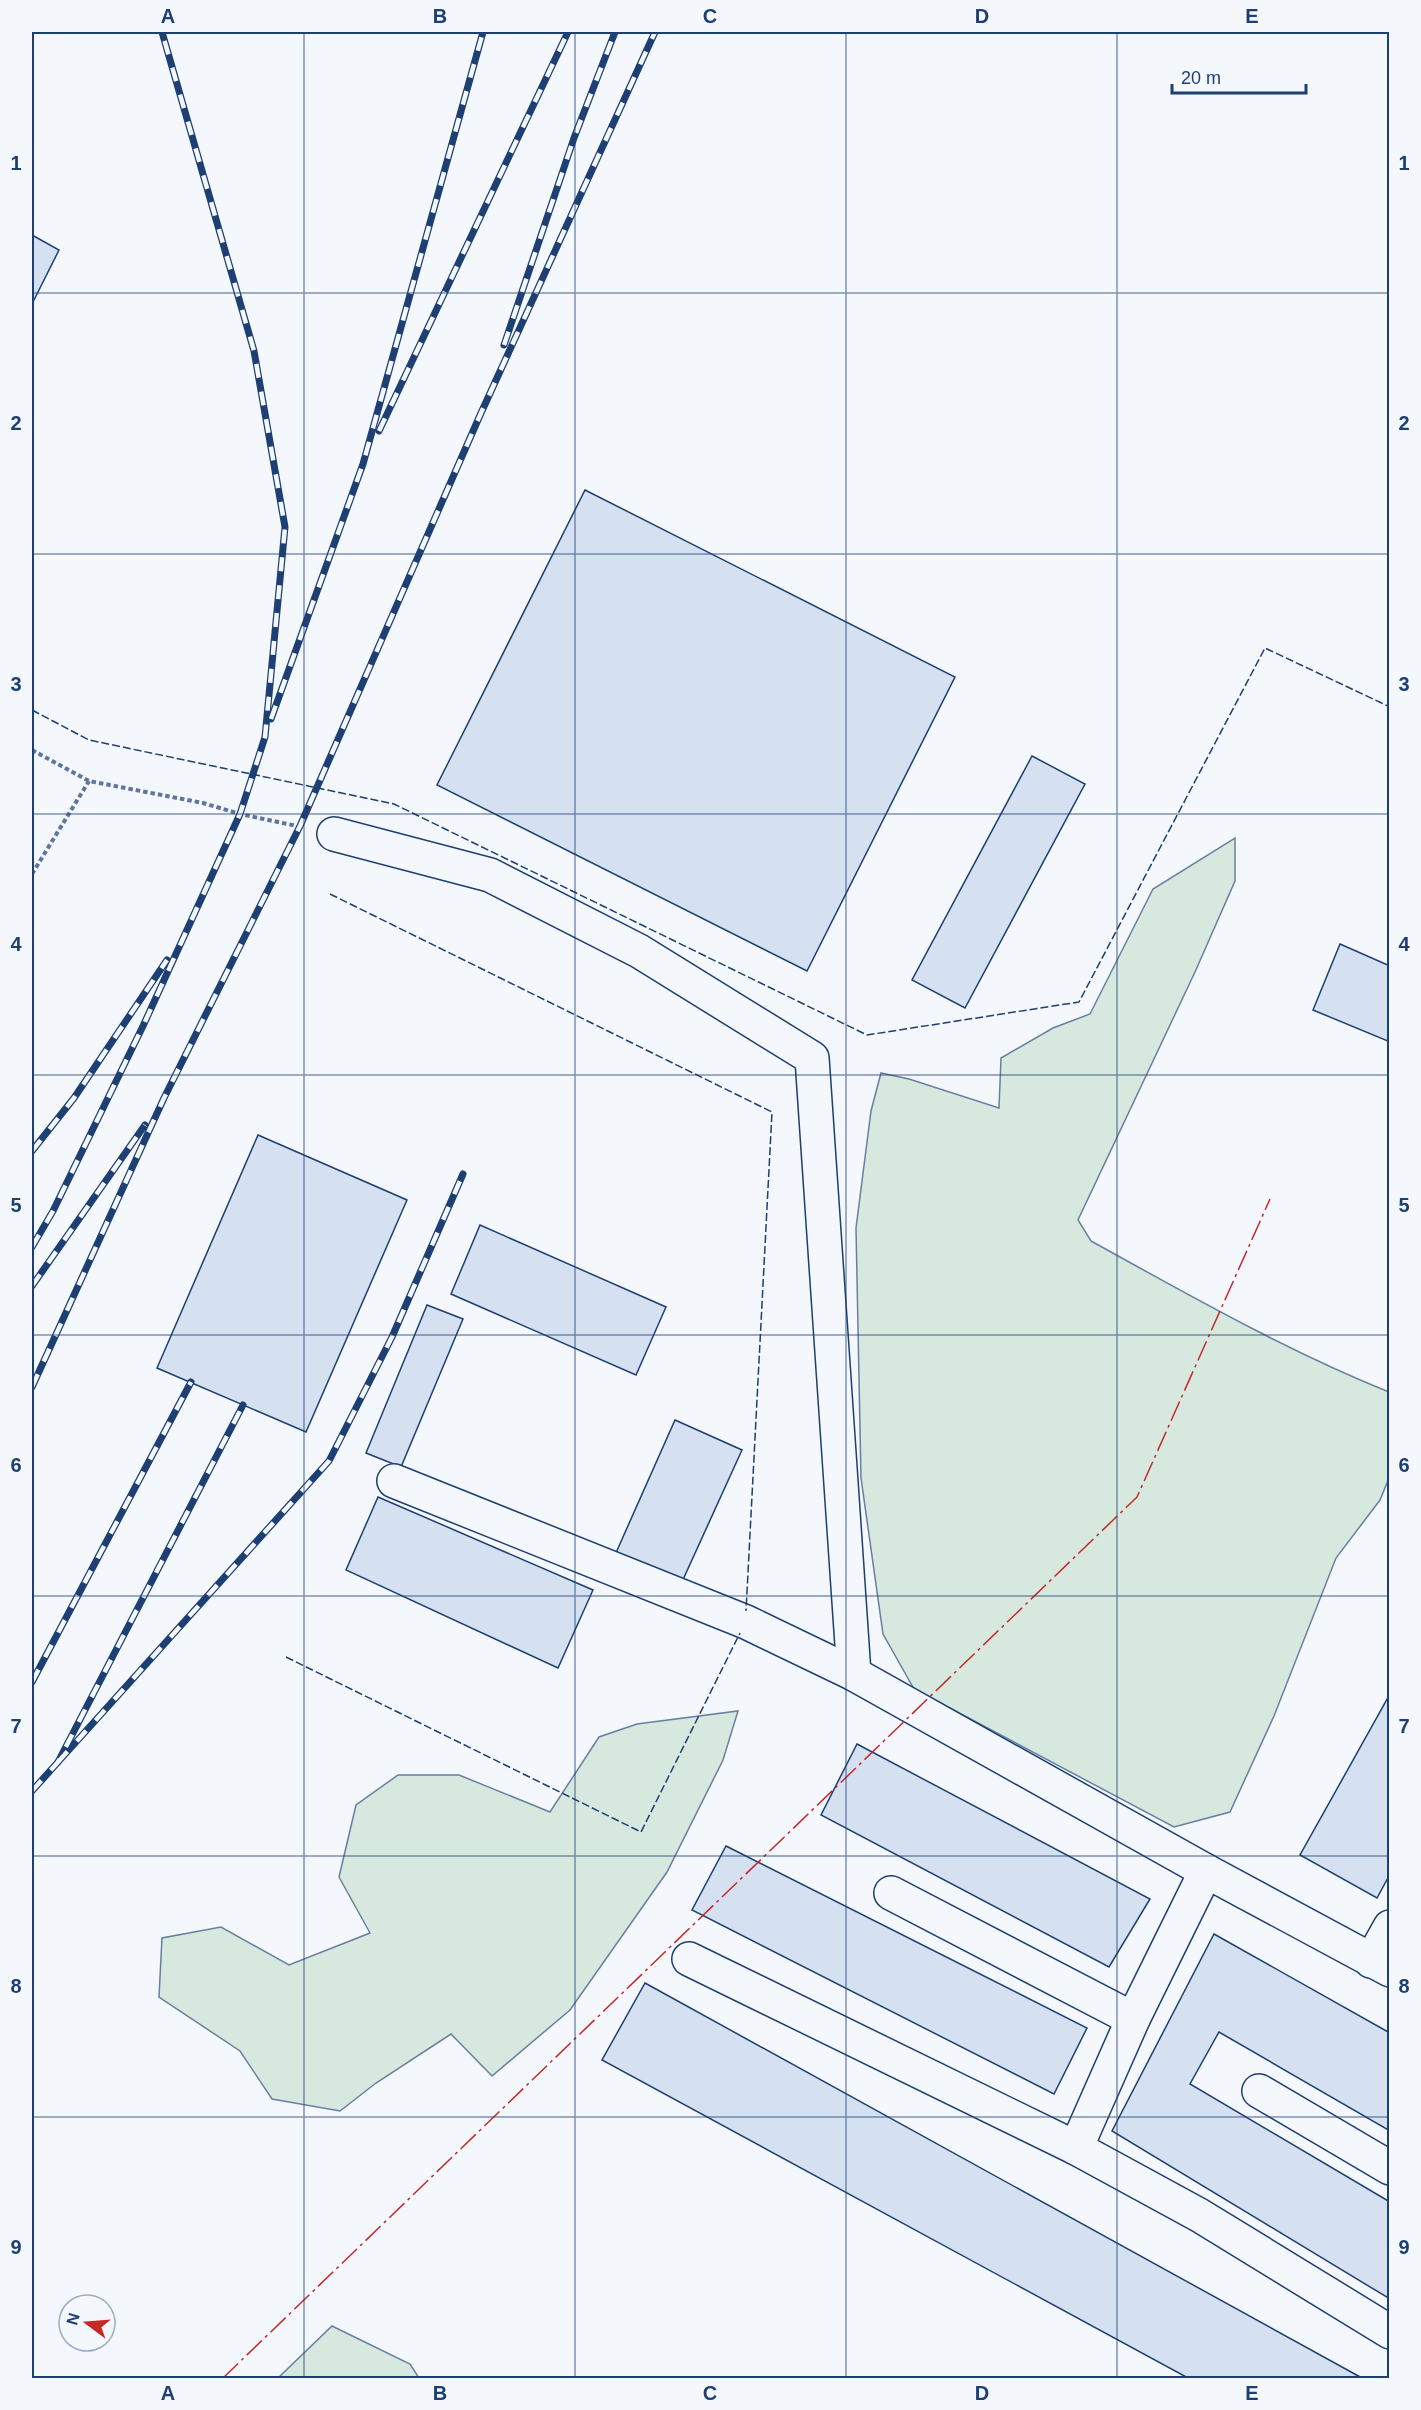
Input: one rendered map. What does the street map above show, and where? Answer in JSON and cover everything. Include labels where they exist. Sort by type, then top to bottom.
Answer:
[{"type":"lane","points":[[334,834],[490,875],[639,951],[812,1058],[854,1674]]},
{"type":"lane","points":[[394,1481],[746,1622],[854,1674],[1206,1871],[1380,1965],[1389,1927]]},
{"type":"lane","points":[[1076,2148],[1133,2019],[1206,1871]]},
{"type":"lane","points":[[891,1893],[1133,2019]]},
{"type":"lane","points":[[689,1959],[1076,2148],[1199,2215],[1389,2332]]},
{"type":"lane","points":[[1259,2091],[1389,2168]]},
{"type":"path","points":[[32,750],[89,781],[203,803],[240,814],[334,834]]},
{"type":"path","points":[[32,874],[89,781]]},
{"type":"shaded area","points":[[1235,838],[1235,881],[1195,972],[1078,1220],[1091,1241],[1275,1340],[1389,1392],[1389,1478],[1380,1500],[1336,1558],[1274,1716],[1230,1812],[1174,1827],[914,1689],[883,1634],[861,1478],[856,1228],[871,1111],[881,1073],[909,1079],[999,1108],[1001,1058],[1053,1028],[1090,1014],[1153,889]]},
{"type":"shaded area","points":[[738,1711],[723,1760],[667,1872],[570,2010],[492,2076],[451,2034],[376,2083],[340,2111],[272,2099],[240,2051],[159,1997],[162,1938],[221,1927],[289,1965],[370,1933],[339,1877],[356,1805],[398,1775],[459,1775],[550,1812],[599,1737],[637,1724]]},
{"type":"shaded area","points":[[332,2326],[410,2364],[419,2378],[278,2378]]},
{"type":"building","points":[[32,235],[59,250],[32,304]]},
{"type":"building","points":[[585,490],[955,677],[807,971],[437,785]]},
{"type":"building","points":[[1032,756],[1085,784],[965,1008],[912,980]]},
{"type":"building","points":[[1340,944],[1390,966],[1390,1042],[1313,1010]]},
{"type":"building","points":[[258,1135],[407,1200],[306,1432],[157,1368]]},
{"type":"building","points":[[480,1225],[666,1307],[636,1375],[451,1294]]},
{"type":"building","points":[[427,1305],[463,1319],[401,1467],[366,1453]]},
{"type":"building","points":[[675,1420],[742,1450],[681,1584],[615,1555]]},
{"type":"building","points":[[378,1497],[593,1590],[558,1668],[346,1570]]},
{"type":"building","points":[[1390,1694],[1390,1874],[1377,1898],[1300,1855]]},
{"type":"building","points":[[857,1744],[1150,1899],[1109,1967],[821,1815]]},
{"type":"building","points":[[726,1846],[1087,2028],[1054,2094],[692,1910]]},
{"type":"building","points":[[1214,1934],[1390,2033],[1390,2131],[1219,2032],[1190,2084],[1390,2202],[1390,2299],[1112,2131]]},
{"type":"building","points":[[645,1983],[1362,2378],[1188,2378],[602,2060]]},
{"type":"railway","points":[[32,1247],[53,1211],[143,1026],[240,814],[265,737],[285,527],[254,351],[162,32]]},
{"type":"railway","points":[[271,719],[363,464],[483,32]]},
{"type":"railway","points":[[379,431],[568,32]]},
{"type":"railway","points":[[504,345],[574,138],[615,32]]},
{"type":"railway","points":[[32,1387],[164,1098],[300,826],[481,413],[655,32]]},
{"type":"railway","points":[[32,1151],[74,1098],[167,960]]},
{"type":"railway","points":[[32,1286],[145,1125]]},
{"type":"railway","points":[[58,1762],[329,1461],[392,1337],[463,1174]]},
{"type":"railway","points":[[32,1682],[191,1382]]},
{"type":"railway","points":[[32,1791],[58,1762],[243,1405]]},
{"type":"fence","points":[[32,710],[89,740],[394,804],[867,1035],[1079,1002],[1265,648],[1390,707]]},
{"type":"fence","points":[[330,894],[772,1112],[746,1611]]},
{"type":"fence","points":[[286,1657],[641,1832],[740,1633]]},
{"type":"power","points":[[223,2378],[1137,1497],[1270,1199]]}]
